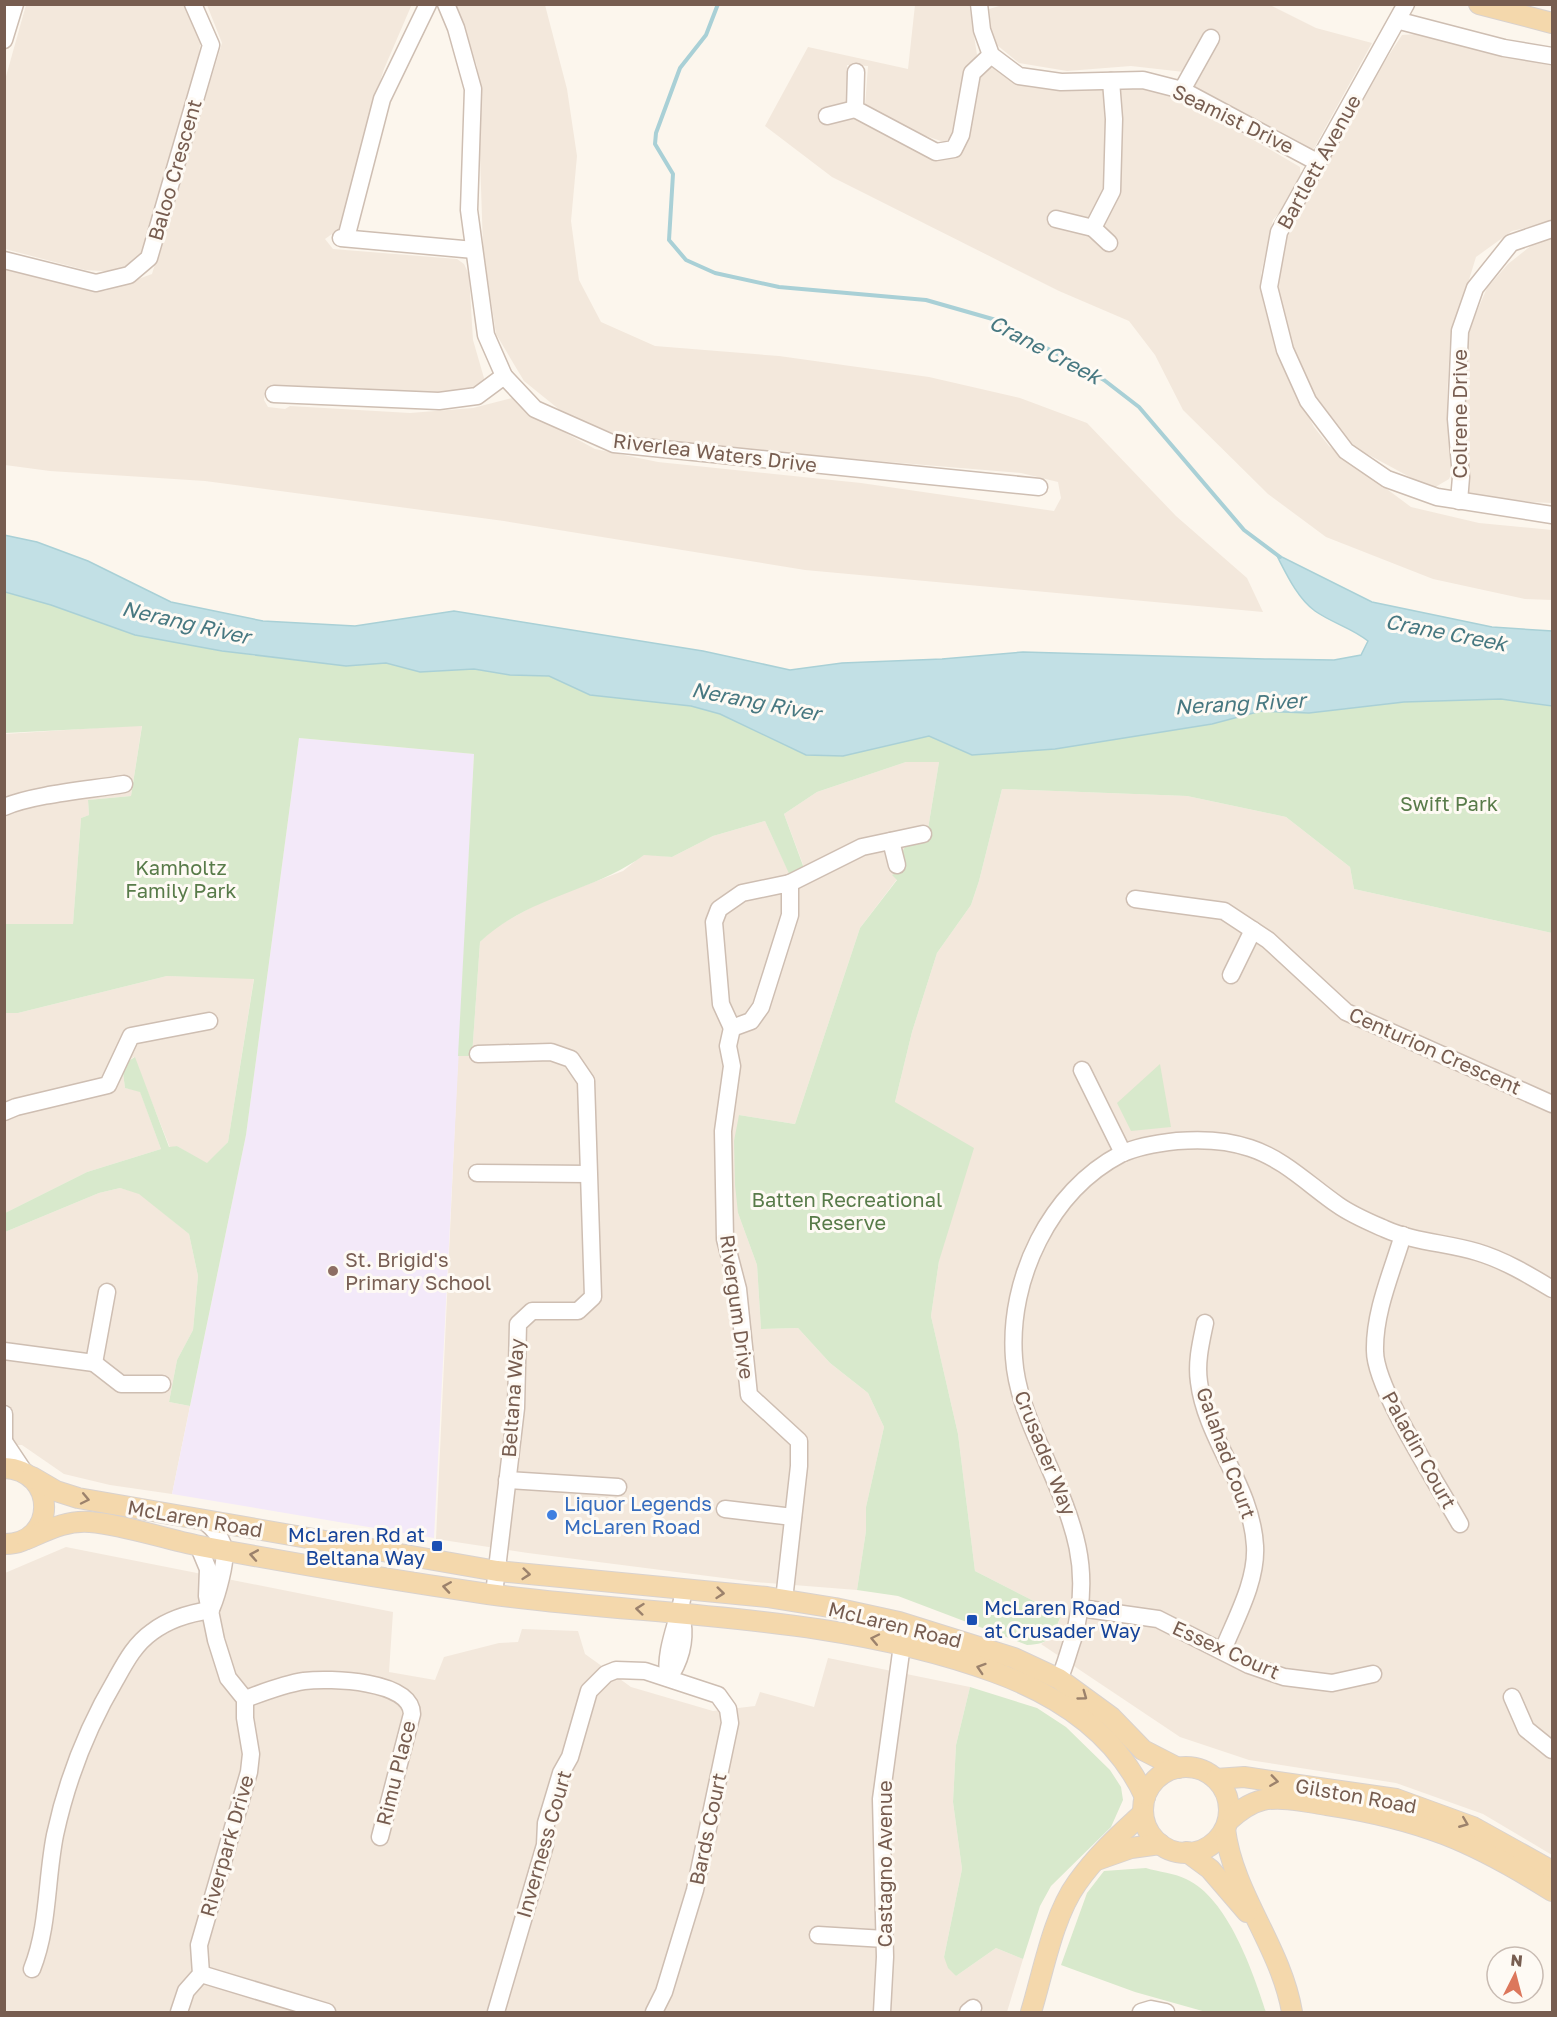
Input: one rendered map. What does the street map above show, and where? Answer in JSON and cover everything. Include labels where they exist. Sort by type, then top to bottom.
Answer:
[{"type":"main road","points":[[1479,4],[1552,23]]},
{"type":"main road","name":"McLaren Road","points":[[4,1468],[28,1475],[56,1491],[78,1498],[497,1571],[784,1600],[867,1615],[953,1638],[1014,1658],[1059,1679],[1111,1717],[1143,1750],[1178,1768]]},
{"type":"main road","points":[[27,1539],[36,1531],[45,1509],[44,1497],[28,1475]]},
{"type":"main road","name":"McLaren Road","points":[[4,1544],[27,1539],[62,1523],[89,1522],[225,1550],[494,1594],[804,1627],[902,1645],[1009,1678],[1072,1710],[1121,1754],[1144,1805]]},
{"type":"main road","points":[[1031,2013],[1066,1903],[1076,1884],[1108,1844],[1144,1805],[1158,1778],[1178,1768],[1197,1768],[1216,1779],[1228,1798],[1226,1825],[1233,1865],[1277,1962],[1292,2013]]},
{"type":"main road","name":"Gilston Road","points":[[1216,1779],[1244,1777],[1396,1800],[1473,1827],[1552,1871]]},
{"type":"main road","name":"Gilston Road","points":[[1226,1825],[1244,1808],[1263,1800],[1309,1802],[1377,1813],[1409,1820],[1470,1844],[1552,1891]]},
{"type":"main road","points":[[1144,1805],[1146,1825],[1160,1844],[1173,1850],[1187,1852],[1209,1846],[1226,1825]]},
{"type":"main road","points":[[1094,1862],[1131,1848],[1160,1844]]},
{"type":"main road","points":[[1187,1852],[1210,1869],[1261,1928]]},
{"type":"street","points":[[4,40],[15,4]]},
{"type":"street","name":"Baloo Crescent","points":[[4,260],[96,283],[129,275],[149,258],[211,45],[194,4]]},
{"type":"street","points":[[428,4],[382,99],[344,238],[474,249]]},
{"type":"street","name":"Riverlea Waters Drive","points":[[446,4],[456,28],[473,89],[469,210],[486,335],[504,376],[535,409],[614,444],[1039,488]]},
{"type":"street","name":"Bartlett Avenue","points":[[1406,4],[1400,21],[1317,162],[1279,232],[1269,287],[1286,350],[1308,400],[1346,451],[1387,479],[1437,497],[1552,515]]},
{"type":"street","points":[[827,116],[855,109],[936,152],[954,149],[961,135],[972,73],[991,55],[982,30],[980,5]]},
{"type":"street","points":[[1400,21],[1504,48],[1552,56]]},
{"type":"street","points":[[1182,90],[1211,38]]},
{"type":"street","name":"Seamist Drive","points":[[991,55],[1019,76],[1061,82],[1143,80],[1182,90],[1317,162]]},
{"type":"street","points":[[855,109],[856,72]]},
{"type":"street","points":[[1093,228],[1112,191],[1114,120],[1111,81]]},
{"type":"street","points":[[1056,219],[1093,228],[1109,243]]},
{"type":"street","name":"Colrene Drive","points":[[1459,501],[1461,477],[1456,419],[1460,331],[1474,288],[1510,243],[1552,229]]},
{"type":"street","points":[[274,394],[439,401],[477,396],[504,376]]},
{"type":"street","points":[[4,807],[24,799],[50,797],[124,784]]},
{"type":"street","name":"Rivergum Drive","points":[[784,1600],[799,1466],[799,1441],[749,1395],[738,1289],[725,1239],[723,1131],[732,1066],[728,1046],[732,1029],[721,1004],[714,922],[719,909],[742,893],[790,884],[862,847],[923,834]]},
{"type":"street","points":[[891,841],[897,865]]},
{"type":"street","points":[[732,1029],[751,1021],[761,1007],[790,915],[790,884]]},
{"type":"street","name":"Centurion Crescent","points":[[1136,899],[1224,911],[1269,940],[1346,1012],[1552,1104]]},
{"type":"street","points":[[1231,975],[1253,930]]},
{"type":"street","points":[[4,1112],[108,1084],[131,1036],[209,1021]]},
{"type":"street","name":"Beltana Way","points":[[478,1054],[551,1052],[571,1059],[585,1081],[593,1297],[578,1311],[532,1311],[518,1323],[516,1408],[494,1594]]},
{"type":"street","points":[[1082,1070],[1123,1153]]},
{"type":"street","name":"Crusader Way","points":[[1059,1679],[1080,1608],[1081,1554],[1075,1529],[1018,1389],[1013,1357],[1014,1328],[1017,1303],[1032,1256],[1047,1224],[1079,1185],[1123,1153],[1154,1144],[1203,1139],[1251,1148],[1292,1169],[1340,1207],[1403,1235],[1477,1252],[1521,1270],[1552,1289]]},
{"type":"street","points":[[477,1173],[588,1174]]},
{"type":"street","name":"Paladin Court","points":[[1403,1235],[1378,1319],[1374,1353],[1383,1386],[1460,1524]]},
{"type":"street","points":[[94,1363],[107,1292]]},
{"type":"street","name":"Galahad Court","points":[[1205,1323],[1198,1361],[1202,1397],[1247,1507],[1255,1547],[1251,1579],[1223,1650]]},
{"type":"street","points":[[4,1351],[94,1363],[121,1384],[162,1384]]},
{"type":"street","points":[[4,1414],[5,1443],[28,1475]]},
{"type":"street","points":[[507,1480],[618,1487]]},
{"type":"street","points":[[725,1509],[793,1517]]},
{"type":"street","points":[[204,1521],[214,1530],[225,1550],[217,1596],[211,1610]]},
{"type":"street","points":[[198,1545],[208,1569],[207,1596],[214,1633],[228,1678],[245,1699]]},
{"type":"street","points":[[668,1678],[677,1664],[685,1631],[681,1614],[684,1589]]},
{"type":"street","name":"Essex Court","points":[[1080,1608],[1158,1619],[1249,1665],[1284,1677],[1308,1682],[1332,1683],[1372,1674]]},
{"type":"street","points":[[32,1969],[42,1944],[55,1837],[70,1777],[94,1716],[134,1648],[152,1632],[183,1615],[211,1610]]},
{"type":"street","name":"Castagno Avenue","points":[[882,2013],[885,1940],[881,1798],[902,1645]]},
{"type":"street","name":"Inverness Court","points":[[496,2013],[545,1845],[546,1823],[561,1773],[570,1757],[589,1691],[599,1679],[616,1670],[645,1671],[668,1678]]},
{"type":"street","name":"Bards Court","points":[[654,2013],[664,1992],[695,1890],[730,1723],[728,1709],[718,1695],[668,1678]]},
{"type":"street","name":"Rimu Place","points":[[245,1699],[291,1684],[315,1680],[348,1681],[390,1689],[404,1695],[411,1705],[412,1714],[380,1837]]},
{"type":"street","points":[[1512,1697],[1526,1730],[1552,1750]]},
{"type":"street","name":"Riverpark Drive","points":[[201,1974],[199,1945],[251,1762],[245,1722],[245,1699]]},
{"type":"street","points":[[818,1935],[885,1940]]},
{"type":"street","points":[[179,2013],[186,1991],[201,1974],[327,2013]]},
{"type":"street","points":[[1141,2013],[1151,2009],[1166,2013]]},
{"type":"shaded area","points":[[412,4],[384,69],[367,123],[343,226],[325,239],[333,249],[457,259],[464,264],[469,275],[473,340],[486,385],[479,390],[416,396],[350,395],[287,386],[266,389],[264,400],[268,407],[285,409],[290,406],[410,413],[473,408],[512,398],[527,412],[595,449],[658,462],[861,483],[1054,511],[1061,498],[1058,482],[1021,473],[634,441],[566,415],[524,381],[496,334],[483,248],[477,66],[455,5],[545,5],[567,89],[577,156],[571,221],[579,280],[601,322],[655,346],[779,356],[929,377],[1020,398],[1087,423],[1176,516],[1247,578],[1263,612],[805,570],[504,521],[205,481],[50,471],[5,465],[5,267],[105,291],[152,274],[222,43],[207,5]]},
{"type":"shaded area","points":[[1006,4],[1270,5],[1316,28],[1372,43],[1313,150],[1193,89],[1221,38],[1205,30],[1184,72],[1131,66],[1067,71],[1019,63],[992,41],[989,9]]},
{"type":"shaded area","points":[[26,5],[186,5],[201,36],[197,72],[142,254],[121,272],[85,270],[5,249],[5,80]]},
{"type":"shaded area","points":[[915,5],[969,5],[977,55],[970,63],[954,137],[944,142],[917,133],[865,106],[868,66],[847,65],[851,118],[863,119],[947,158],[976,77],[985,68],[999,68],[1028,87],[1062,90],[1095,86],[1105,91],[1109,135],[1106,186],[1096,209],[1088,218],[1056,210],[1050,222],[1083,233],[1108,250],[1118,239],[1105,232],[1102,221],[1116,195],[1122,172],[1120,92],[1126,83],[1176,95],[1300,167],[1301,180],[1287,204],[1273,220],[1261,274],[1263,302],[1277,355],[1314,427],[1329,446],[1411,507],[1479,523],[1552,530],[1552,600],[1525,599],[1433,579],[1326,537],[1268,494],[1183,410],[1155,355],[1129,321],[1059,291],[832,177],[765,126],[808,47],[908,69]]},
{"type":"shaded area","points":[[1417,34],[1506,56],[1552,63],[1552,222],[1512,231],[1476,257],[1450,342],[1447,399],[1455,465],[1449,479],[1432,489],[1356,448],[1315,395],[1293,348],[1277,298],[1285,238],[1366,90],[1402,35]]},
{"type":"shaded area","points":[[1552,238],[1552,503],[1480,500],[1470,496],[1466,490],[1469,449],[1464,403],[1468,332],[1487,288],[1508,264],[1532,245]]},
{"type":"shaded area","points":[[142,725],[131,796],[88,800],[89,815],[81,818],[73,924],[6,924],[5,934],[5,734]]},
{"type":"shaded area","name":"St. Brigid's Primary School","points":[[299,738],[474,754],[434,1538],[172,1494],[246,1135]]},
{"type":"shaded area","points":[[906,762],[939,762],[926,841],[860,928],[795,1124],[739,1115],[738,1213],[757,1265],[761,1329],[798,1328],[830,1363],[868,1393],[884,1427],[866,1507],[866,1531],[857,1590],[755,1582],[436,1539],[458,1056],[472,1056],[480,942],[494,928],[541,902],[623,871],[644,854],[672,857],[713,836],[765,821],[791,877],[805,870],[784,814],[817,792]]},
{"type":"shaded area","points":[[1002,789],[1187,796],[1286,817],[1350,867],[1354,889],[1552,933],[1552,1855],[1483,1814],[1396,1783],[1249,1760],[1180,1737],[1041,1644],[1054,1636],[1061,1615],[975,1571],[958,1434],[931,1316],[939,1261],[895,1102],[912,1032],[937,953],[971,905]]},
{"type":"shaded area","points":[[167,976],[254,978],[228,1142],[207,1164],[177,1146],[170,1148],[134,1057],[122,1065],[125,1088],[140,1091],[161,1149],[87,1172],[5,1213],[5,1013],[18,1013]]},
{"type":"shaded area","points":[[120,1188],[139,1193],[189,1234],[198,1276],[193,1330],[177,1360],[169,1402],[190,1406],[172,1494],[110,1485],[64,1474],[22,1445],[5,1445],[5,1232],[99,1193]]},
{"type":"shaded area","points":[[66,1547],[393,1612],[389,1672],[435,1680],[444,1657],[499,1643],[518,1642],[522,1629],[578,1631],[585,1654],[631,1687],[713,1711],[755,1706],[760,1692],[814,1707],[828,1658],[970,1687],[956,1745],[953,1802],[962,1869],[944,1957],[956,1976],[996,1948],[1023,1959],[1007,2012],[5,2012],[5,1573]]},
{"type":"green space","points":[[5,592],[251,655],[346,666],[386,663],[420,672],[474,669],[510,675],[549,676],[590,695],[691,706],[720,714],[806,755],[843,756],[929,736],[972,755],[1055,749],[1212,724],[1261,711],[1309,713],[1404,702],[1501,699],[1552,706],[1552,933],[1354,889],[1350,867],[1286,817],[1187,796],[1002,789],[971,905],[937,953],[912,1032],[895,1102],[974,1148],[939,1261],[931,1316],[958,1434],[975,1571],[1061,1615],[1050,1638],[1041,1643],[1027,1645],[898,1596],[857,1590],[866,1531],[866,1507],[884,1427],[868,1393],[830,1363],[798,1328],[761,1329],[757,1265],[738,1213],[735,1185],[734,1141],[739,1115],[795,1124],[860,928],[897,880],[892,875],[904,868],[901,854],[905,847],[926,841],[939,762],[906,762],[817,792],[784,814],[805,871],[791,878],[765,821],[713,836],[672,857],[644,855],[604,878],[539,904],[498,927],[480,942],[472,1056],[458,1056],[474,754],[299,738],[246,1135],[190,1406],[169,1402],[177,1360],[193,1330],[198,1276],[189,1234],[139,1194],[120,1188],[99,1193],[5,1232],[5,1213],[87,1172],[161,1149],[140,1092],[125,1088],[122,1065],[135,1057],[169,1147],[177,1146],[207,1163],[228,1142],[254,979],[167,976],[18,1013],[5,1013],[6,924],[73,924],[81,818],[89,815],[88,800],[131,796],[142,726],[5,733]]},
{"type":"green space","points":[[1160,1064],[1171,1127],[1131,1131],[1117,1103]]},
{"type":"green space","points":[[970,1687],[1037,1708],[1066,1727],[1110,1770],[1121,1787],[1123,1800],[1111,1827],[1051,1886],[1040,1906],[1023,1959],[996,1948],[956,1976],[948,1968],[944,1957],[962,1869],[953,1802],[956,1745]]},
{"type":"green space","points":[[1146,1868],[1186,1879],[1214,1902],[1226,1919],[1246,1957],[1266,2012],[1206,2012],[1135,1992],[1061,1965],[1087,1893],[1104,1871]]},
{"type":"water","name":"Nerang River","points":[[4,535],[37,542],[88,561],[171,602],[263,621],[355,626],[454,611],[703,651],[790,670],[842,663],[942,659],[1023,652],[1334,660],[1361,655],[1368,641],[1309,606],[1292,585],[1276,554],[1372,602],[1492,627],[1552,631],[1552,706],[1501,699],[1404,702],[1309,713],[1261,711],[1212,724],[1055,749],[972,755],[929,736],[843,756],[806,755],[720,714],[691,706],[590,695],[549,676],[510,675],[474,669],[420,672],[386,663],[346,666],[222,651],[135,635],[51,605],[5,592]]},
{"type":"waterway","name":"Crane Creek","points":[[718,4],[706,35],[680,68],[656,133],[655,144],[673,174],[669,240],[686,260],[715,273],[779,287],[926,300],[996,320],[1104,380],[1139,407],[1244,530],[1280,557]]},
{"type":"place","name":"St. Brigid's Primary School","points":[[333,1271]]},
{"type":"place","name":"Liquor Legends McLaren Road","points":[[552,1515]]},
{"type":"place","name":"McLaren Rd at Beltana Way","points":[[437,1546]]},
{"type":"place","name":"McLaren Road at Crusader Way","points":[[972,1620]]},
{"type":"park label","name":"Swift Park","points":[[1449,804]]},
{"type":"park label","name":"Kamholtz Family Park","points":[[181,880]]},
{"type":"park label","name":"Batten Recreational Reserve","points":[[847,1212]]}]
